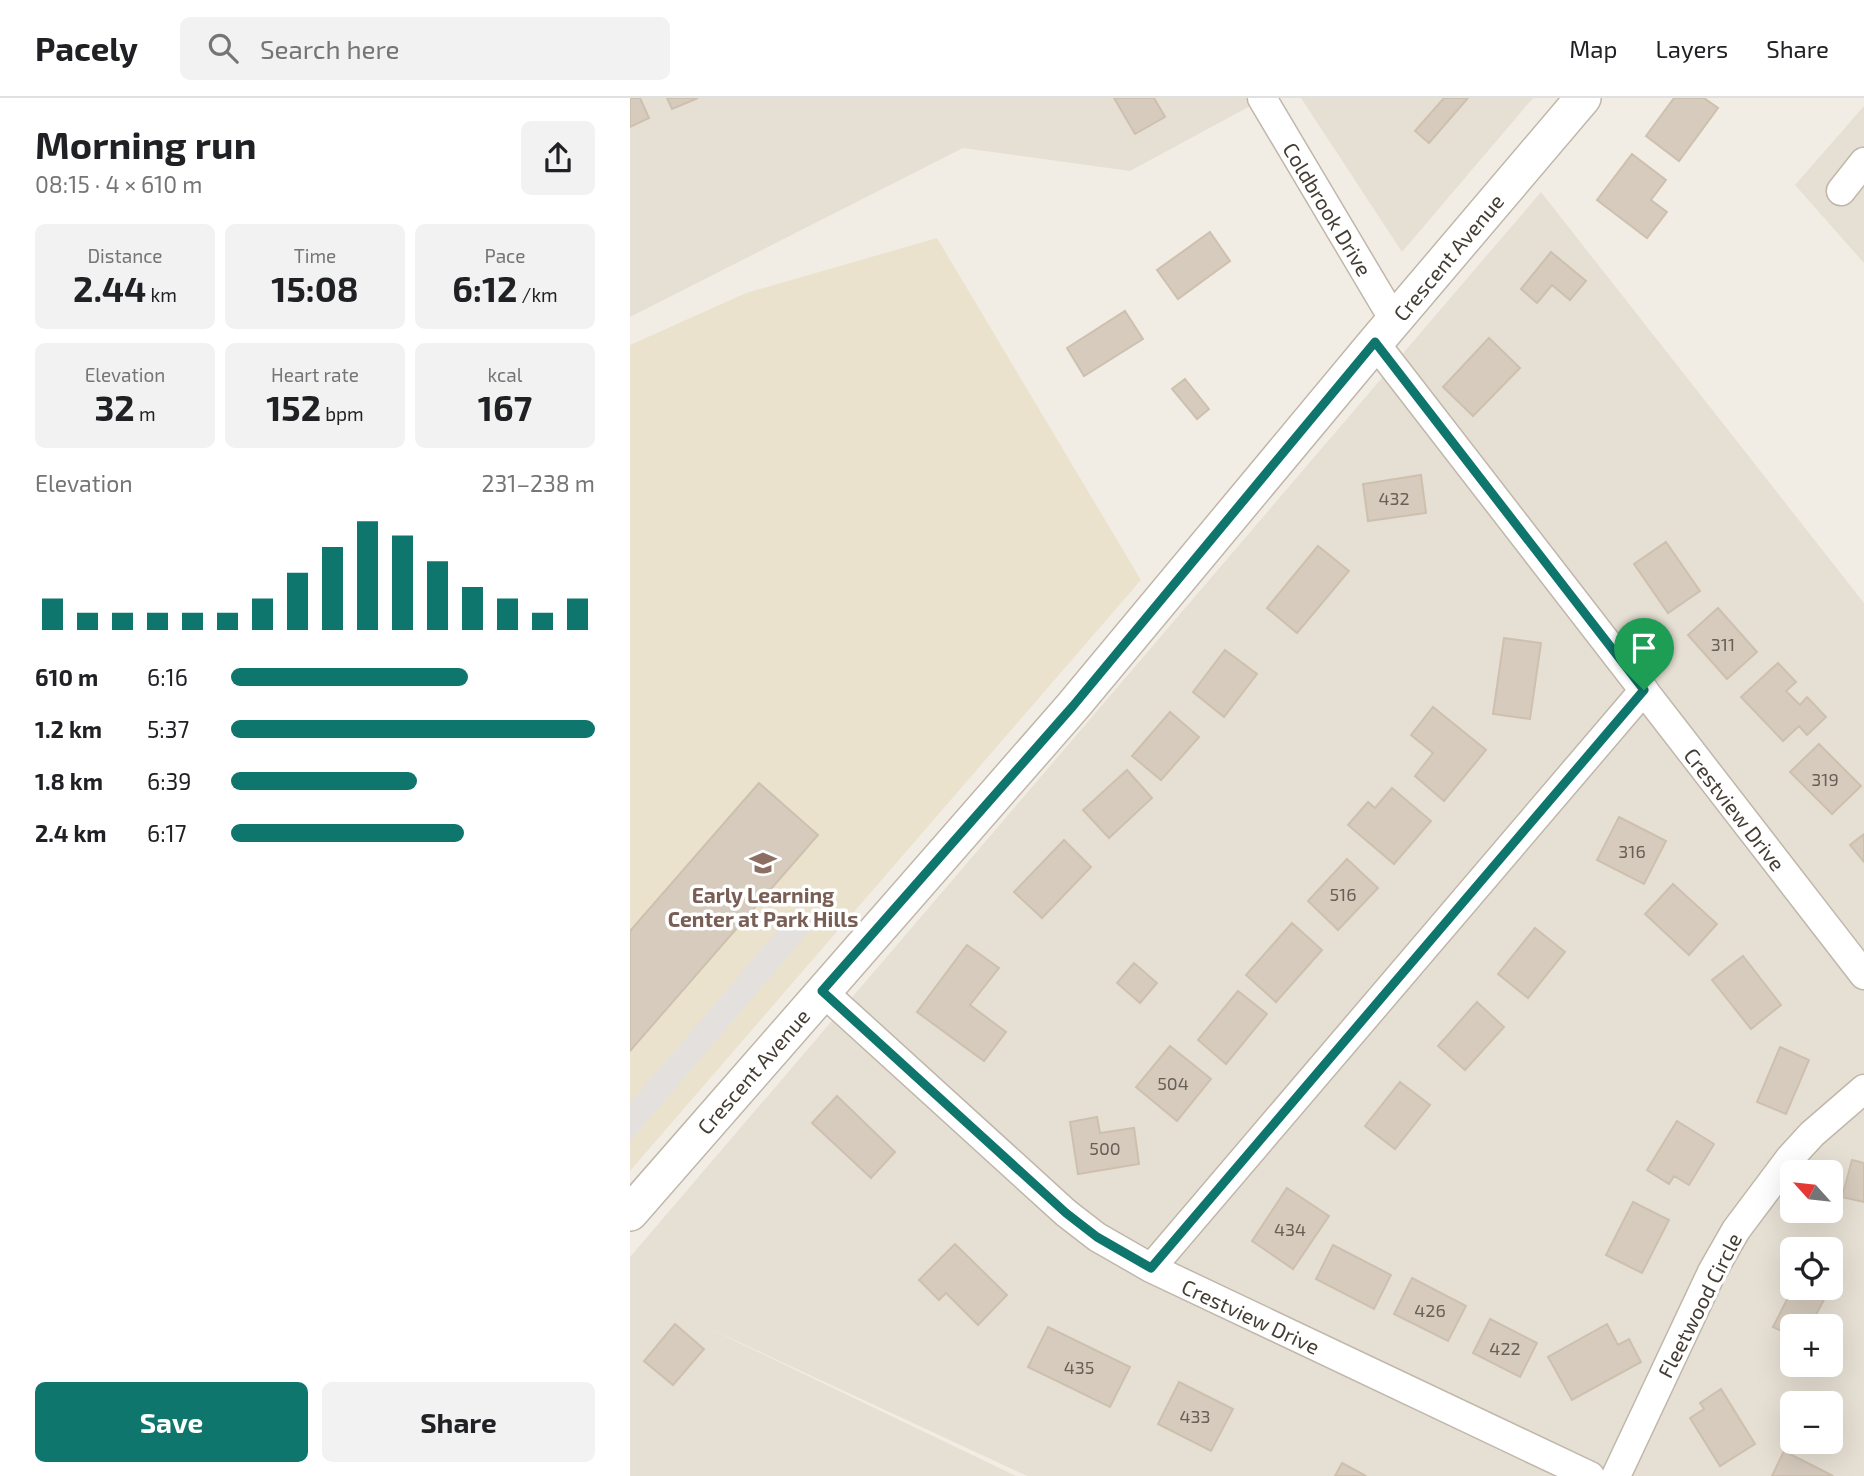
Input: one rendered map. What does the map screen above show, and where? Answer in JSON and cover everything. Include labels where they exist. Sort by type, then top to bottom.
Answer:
[{"type":"street","name":"Coldbrook Drive","points":[[1262,98],[1385,331]]},
{"type":"street","name":"Crescent Avenue","points":[[630,1213],[1073,706],[1583,98]]},
{"type":"street","points":[[1841,191],[1864,162]]},
{"type":"street","name":"Crestview Drive","points":[[1385,331],[1644,690],[1864,975]]},
{"type":"street","points":[[1151,1268],[1644,690]]},
{"type":"street","name":"Crestview Drive","points":[[822,991],[1066,1213],[1097,1237],[1151,1268],[1590,1476]]},
{"type":"street","name":"Fleetwood Circle","points":[[1616,1476],[1712,1272],[1736,1230],[1790,1158],[1812,1134],[1864,1089]]},
{"type":"shaded area","points":[[630,98],[1265,98],[1130,171],[963,148],[630,317]]},
{"type":"shaded area","points":[[1301,98],[1533,98],[1402,252]]},
{"type":"shaded area","points":[[1864,106],[1864,263],[1795,185]]},
{"type":"shaded area","points":[[1541,192],[1864,603],[1864,1476],[1027,1476],[702,1325],[1016,1476],[630,1476],[630,1257]]},
{"type":"shaded area","name":"Early Learning Center at Park Hills","points":[[937,238],[1141,580],[630,1171],[630,345],[746,293]]},
{"type":"shaded area","points":[[825,913],[630,1141],[630,1103],[790,916]]},
{"type":"building","points":[[630,98],[640,98],[649,118],[630,127]]},
{"type":"building","points":[[667,98],[698,98],[672,109]]},
{"type":"building","points":[[1114,98],[1154,98],[1165,117],[1135,134]]},
{"type":"building","points":[[1444,98],[1468,98],[1429,143],[1415,131]]},
{"type":"building","points":[[1674,98],[1704,98],[1718,108],[1679,161],[1646,136]]},
{"type":"building","points":[[1632,154],[1666,180],[1651,200],[1667,212],[1647,238],[1597,200]]},
{"type":"building","points":[[1210,232],[1230,261],[1178,299],[1157,270]]},
{"type":"building","points":[[1551,252],[1586,281],[1570,300],[1552,285],[1537,303],[1521,289]]},
{"type":"building","points":[[1125,311],[1143,339],[1084,376],[1067,348]]},
{"type":"building","points":[[1489,338],[1520,368],[1473,416],[1443,387]]},
{"type":"building","points":[[1185,379],[1209,409],[1197,419],[1172,389]]},
{"type":"building","points":[[1421,475],[1426,513],[1368,521],[1363,484]]},
{"type":"building","points":[[1666,542],[1700,591],[1668,613],[1634,564]]},
{"type":"building","points":[[1318,546],[1349,571],[1297,633],[1267,608]]},
{"type":"building","points":[[1718,608],[1757,652],[1727,679],[1688,635]]},
{"type":"building","points":[[1504,638],[1541,643],[1530,719],[1493,714]]},
{"type":"building","points":[[1225,650],[1257,674],[1224,717],[1193,692]]},
{"type":"building","points":[[1778,663],[1796,682],[1786,691],[1800,705],[1807,697],[1826,717],[1807,735],[1799,726],[1783,741],[1741,697]]},
{"type":"building","points":[[1433,707],[1486,750],[1444,801],[1415,776],[1433,753],[1411,735]]},
{"type":"building","points":[[1170,712],[1199,737],[1161,780],[1132,756]]},
{"type":"building","points":[[1819,744],[1861,786],[1832,814],[1790,772]]},
{"type":"building","points":[[1127,770],[1152,798],[1109,838],[1083,810]]},
{"type":"building","points":[[759,783],[818,835],[630,1051],[630,931]]},
{"type":"building","points":[[1392,788],[1431,821],[1394,864],[1348,825],[1368,802],[1375,808]]},
{"type":"building","points":[[1619,817],[1666,841],[1644,884],[1597,860]]},
{"type":"building","points":[[1864,834],[1864,862],[1850,845]]},
{"type":"building","points":[[1064,840],[1091,867],[1042,918],[1014,892]]},
{"type":"building","points":[[1347,859],[1378,888],[1338,930],[1308,901]]},
{"type":"building","points":[[1673,884],[1717,924],[1689,955],[1645,914]]},
{"type":"building","points":[[1292,923],[1322,950],[1276,1002],[1246,975]]},
{"type":"building","points":[[1535,928],[1565,952],[1528,998],[1498,974]]},
{"type":"building","points":[[967,945],[999,968],[970,1005],[1006,1032],[984,1061],[917,1012]]},
{"type":"building","points":[[1743,956],[1781,1005],[1751,1029],[1712,980]]},
{"type":"building","points":[[1134,963],[1157,983],[1140,1003],[1117,983]]},
{"type":"building","points":[[1238,991],[1267,1014],[1226,1064],[1198,1040]]},
{"type":"building","points":[[1477,1002],[1504,1027],[1465,1070],[1438,1046]]},
{"type":"building","points":[[1170,1046],[1211,1079],[1177,1121],[1136,1087]]},
{"type":"building","points":[[1780,1047],[1809,1060],[1786,1114],[1757,1102]]},
{"type":"building","points":[[1400,1082],[1430,1105],[1395,1149],[1365,1126]]},
{"type":"building","points":[[837,1096],[895,1152],[871,1178],[812,1123]]},
{"type":"building","points":[[1097,1117],[1100,1133],[1134,1128],[1139,1164],[1078,1174],[1070,1122]]},
{"type":"building","points":[[1677,1121],[1714,1144],[1689,1185],[1674,1176],[1669,1184],[1647,1170]]},
{"type":"building","points":[[1852,1160],[1864,1163],[1864,1202],[1843,1197]]},
{"type":"building","points":[[1287,1188],[1329,1216],[1293,1269],[1252,1241]]},
{"type":"building","points":[[1633,1202],[1669,1220],[1642,1273],[1606,1255]]},
{"type":"building","points":[[955,1244],[1007,1295],[978,1325],[946,1293],[939,1300],[919,1280]]},
{"type":"building","points":[[1333,1245],[1391,1275],[1374,1309],[1316,1279]]},
{"type":"building","points":[[1412,1278],[1466,1306],[1448,1341],[1394,1314]]},
{"type":"building","points":[[1787,1300],[1824,1300],[1816,1314],[1780,1314],[1780,1330],[1773,1327]]},
{"type":"building","points":[[1490,1319],[1537,1343],[1520,1377],[1473,1353]]},
{"type":"building","points":[[675,1324],[704,1349],[673,1385],[644,1361]]},
{"type":"building","points":[[1607,1324],[1618,1345],[1629,1339],[1641,1362],[1572,1400],[1548,1357]]},
{"type":"building","points":[[1048,1327],[1130,1367],[1110,1407],[1028,1367]]},
{"type":"building","points":[[1179,1382],[1233,1409],[1211,1451],[1158,1424]]},
{"type":"building","points":[[1721,1389],[1755,1444],[1720,1466],[1690,1418],[1704,1409],[1700,1403]]},
{"type":"building","points":[[1783,1454],[1790,1454],[1833,1476],[1772,1476]]},
{"type":"building","points":[[1342,1463],[1366,1476],[1335,1476]]},
{"type":"place","name":"Early Learning Center at Park Hills","points":[[763,863]]},
{"type":"route","points":[[1375,342],[1644,690],[1151,1268],[1097,1237],[1066,1213],[822,991],[1073,706],[1375,342]]}]
